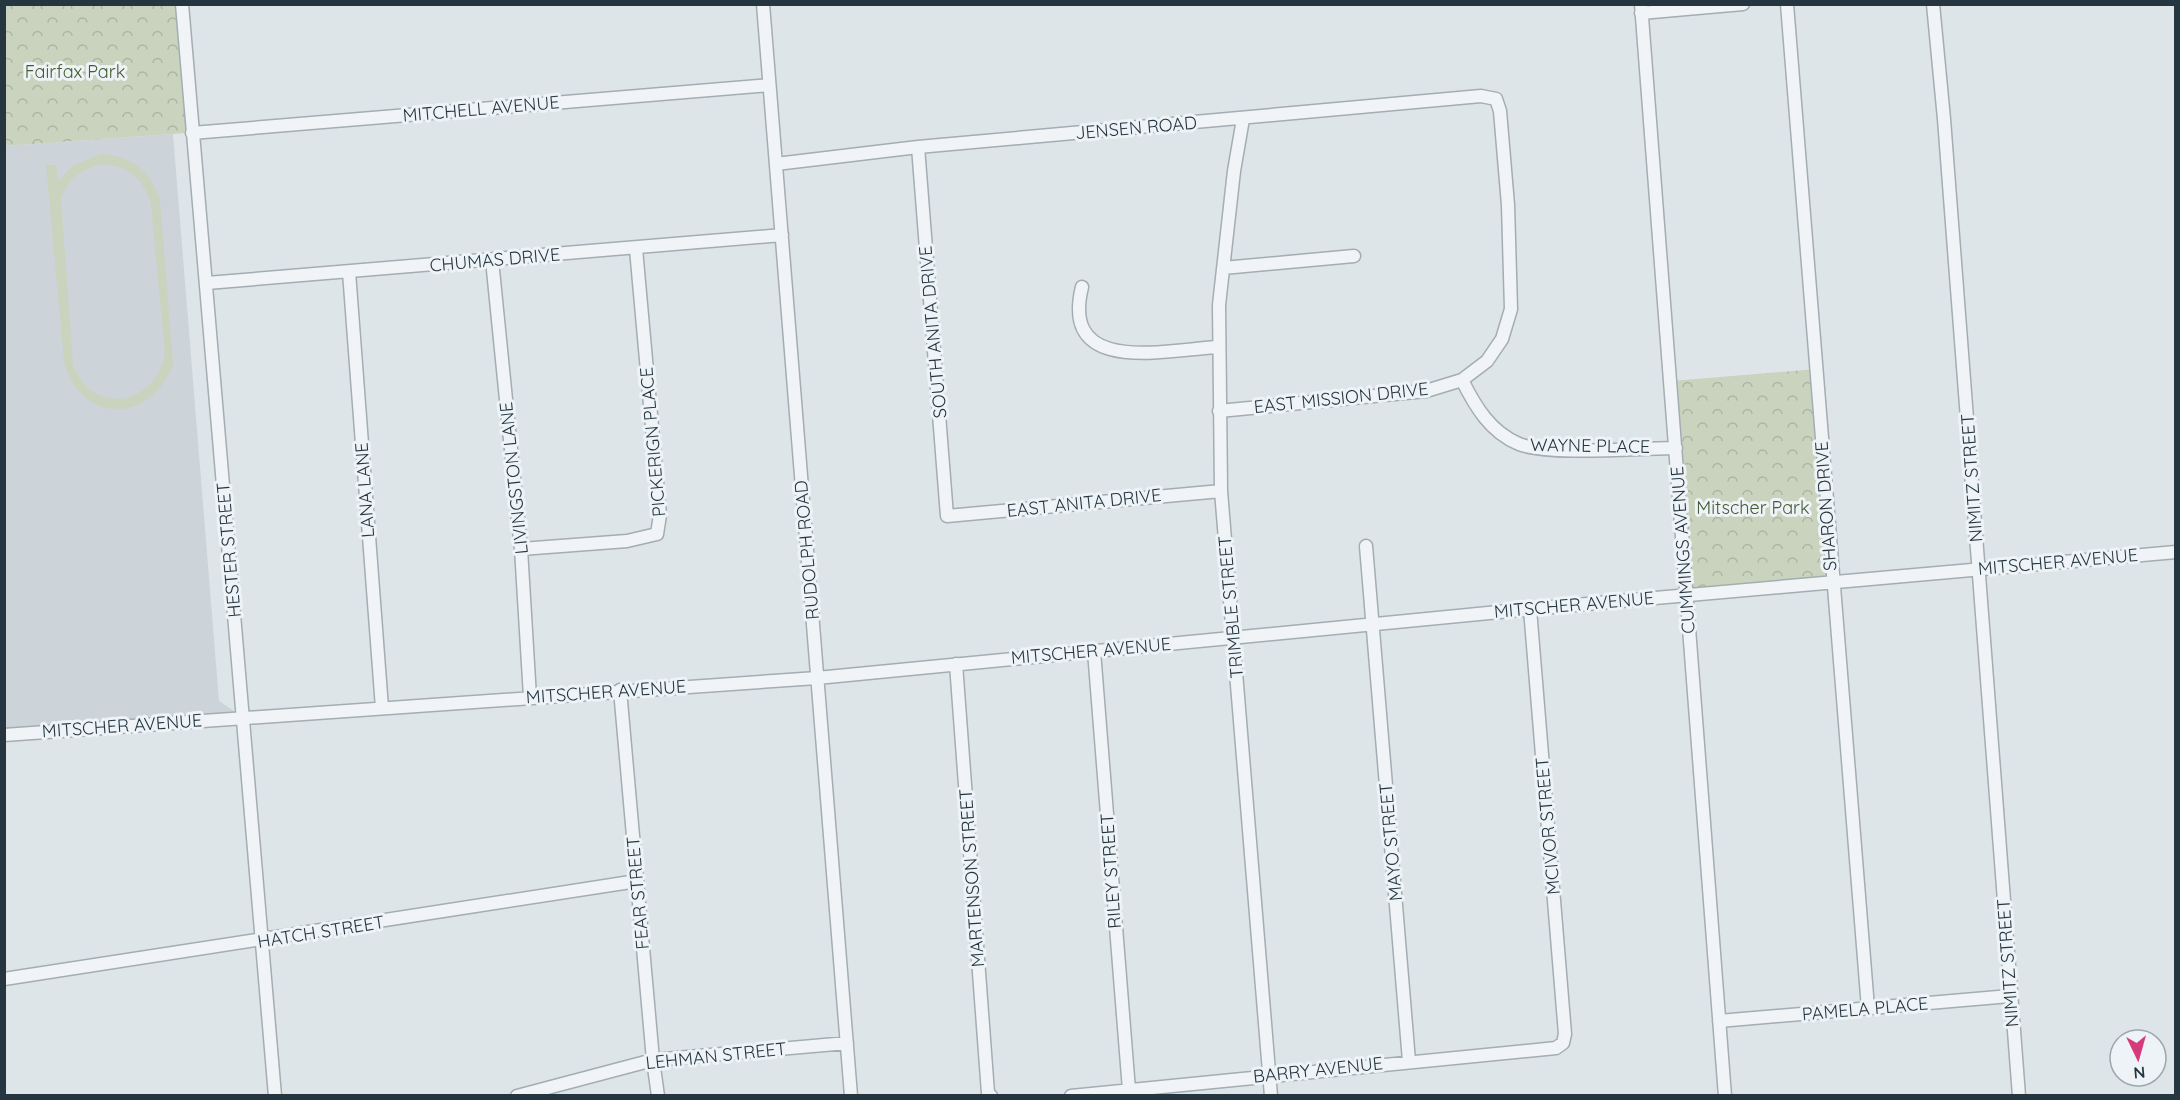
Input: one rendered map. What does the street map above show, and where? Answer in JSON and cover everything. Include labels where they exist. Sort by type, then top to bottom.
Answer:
[{"type":"street","name":"HESTER STREET","points":[[182,4],[274,1095]]},
{"type":"street","name":"RUDOLPH ROAD","points":[[763,4],[851,1095]]},
{"type":"street","points":[[1641,9],[1743,4]]},
{"type":"street","name":"SHARON DRIVE","points":[[1787,4],[1868,1008]]},
{"type":"street","name":"NIMITZ STREET","points":[[1933,4],[2019,1095]]},
{"type":"street","name":"CUMMINGS AVENUE","points":[[1641,9],[1725,1095]]},
{"type":"street","name":"MITCHELL AVENUE","points":[[192,133],[769,85]]},
{"type":"street","name":"JENSEN ROAD","points":[[776,164],[918,147],[1481,96],[1496,99],[1500,111],[1508,205],[1511,309],[1502,339],[1487,361],[1462,380]]},
{"type":"street","name":"TRIMBLE STREET","points":[[1243,119],[1223,268],[1218,347],[1221,491],[1271,1095]]},
{"type":"street","name":"SOUTH ANITA DRIVE","points":[[918,147],[947,516]]},
{"type":"street","name":"CHUMAS DRIVE","points":[[207,283],[636,249],[782,235]]},
{"type":"street","name":"PICKERIGN PLACE","points":[[521,549],[627,541],[657,534],[660,515],[636,249]]},
{"type":"street","points":[[1223,268],[1354,256]]},
{"type":"street","name":"LIVINGSTON LANE","points":[[492,260],[521,549],[530,697]]},
{"type":"street","name":"LANA LANE","points":[[349,272],[382,708]]},
{"type":"street","points":[[1082,286],[1078,303],[1079,319],[1086,334],[1107,350],[1127,353],[1218,347]]},
{"type":"street","name":"WAYNE PLACE","points":[[1462,380],[1478,411],[1499,432],[1520,445],[1554,449],[1676,448]]},
{"type":"street","name":"EAST MISSION DRIVE","points":[[1219,411],[1426,391],[1462,380]]},
{"type":"street","name":"EAST ANITA DRIVE","points":[[947,516],[1221,491]]},
{"type":"street","name":"MAYO STREET","points":[[1366,546],[1408,1061]]},
{"type":"street","name":"MITSCHER AVENUE","points":[[4,735],[620,690],[817,678],[1530,609],[2175,552]]},
{"type":"street","name":"MCIVOR STREET","points":[[1530,609],[1565,1034],[1563,1043]]},
{"type":"street","name":"RILEY STREET","points":[[1094,651],[1129,1090]]},
{"type":"street","name":"MARTENSON STREET","points":[[956,664],[990,1094]]},
{"type":"street","name":"FEAR STREET","points":[[620,690],[652,1060],[658,1095]]},
{"type":"street","name":"HATCH STREET","points":[[4,980],[637,881]]},
{"type":"street","name":"PAMELA PLACE","points":[[1719,1021],[2010,996]]},
{"type":"street","name":"LEHMAN STREET","points":[[517,1095],[652,1060],[847,1043]]},
{"type":"street","name":"BARRY AVENUE","points":[[1071,1095],[1269,1074],[1556,1048],[1563,1043]]},
{"type":"shaded area","points":[[173,134],[219,701],[243,717],[5,735],[5,146]]},
{"type":"green space","name":"Fairfax Park","points":[[5,4],[175,5],[186,133],[5,146]]},
{"type":"green space","points":[[101,154],[130,161],[145,173],[160,199],[173,364],[163,384],[149,398],[133,406],[117,409],[100,406],[85,397],[73,383],[64,362],[46,165],[56,165],[58,182],[72,166]],"holes":[[[103,164],[134,175],[144,187],[151,204],[165,353],[159,371],[150,385],[137,394],[123,398],[108,398],[94,392],[82,381],[73,364],[61,199],[68,185],[82,172]]]},
{"type":"green space","name":"Mitscher Park","points":[[1817,369],[1832,582],[1686,595],[1672,381]]}]
